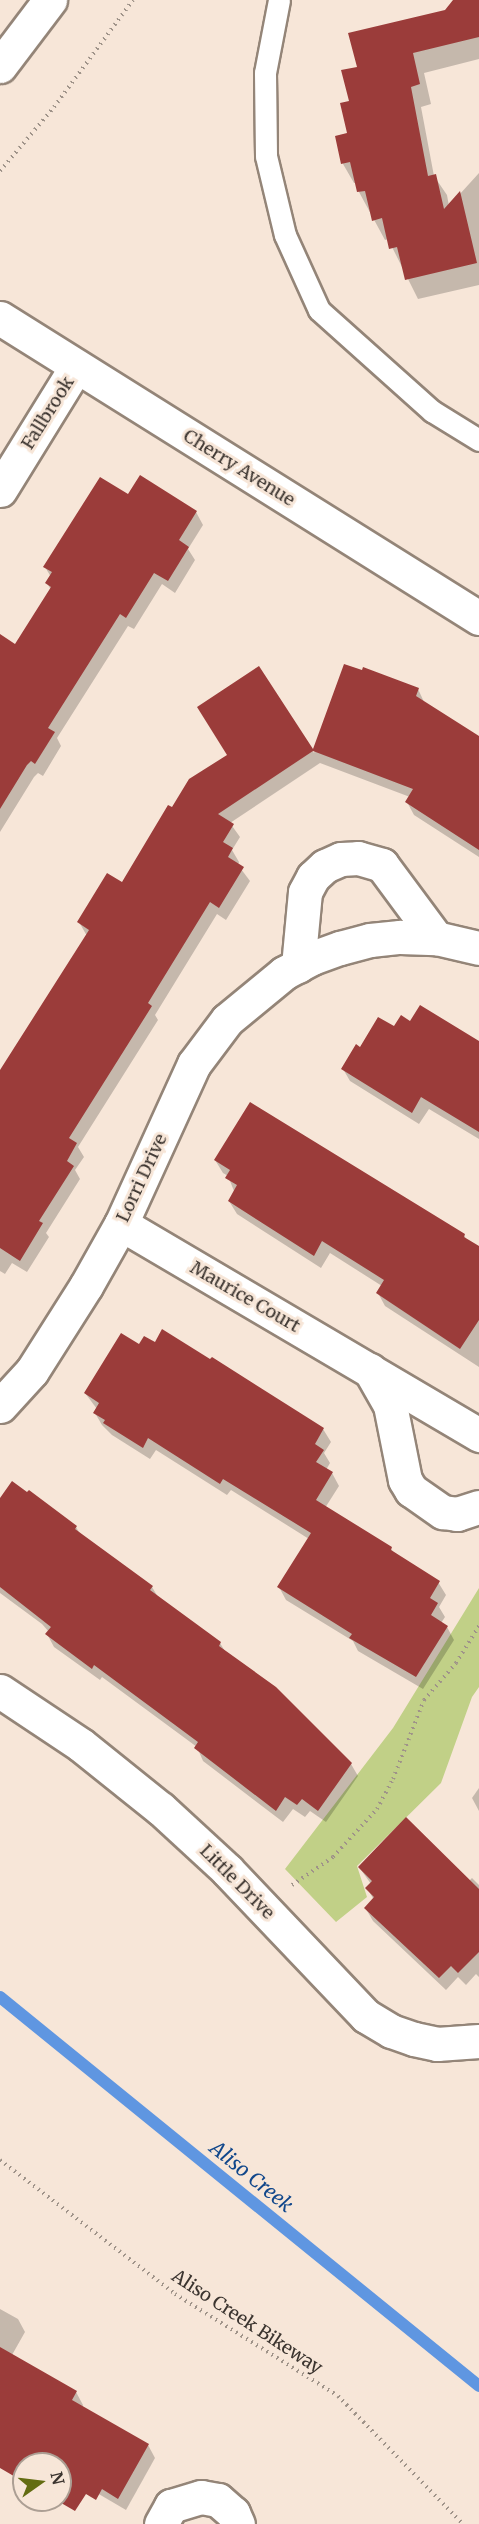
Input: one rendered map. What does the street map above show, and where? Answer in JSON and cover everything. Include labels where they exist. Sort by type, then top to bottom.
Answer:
[{"type":"street","points":[[0,66],[50,0]]},
{"type":"street","name":"Cherry Avenue","points":[[0,318],[479,618]]},
{"type":"street","name":"Fallbrook","points":[[0,490],[76,367]]},
{"type":"street","points":[[298,966],[305,892],[312,877],[325,866],[342,859],[358,858],[382,865],[436,938]]},
{"type":"street","name":"Lorri Drive","points":[[0,1406],[32,1371],[53,1342],[121,1224],[194,1064],[208,1041],[227,1020],[255,995],[298,966],[331,951],[370,940],[436,938],[479,948]]},
{"type":"street","name":"Maurice Court","points":[[121,1224],[479,1435]]},
{"type":"street","name":"Maurice Court","points":[[370,1370],[390,1405],[405,1480],[411,1490],[442,1512],[458,1514],[479,1507]]},
{"type":"street","name":"Little Drive","points":[[0,1691],[81,1745],[160,1809],[262,1906],[366,2016],[391,2031],[437,2044],[479,2041]]},
{"type":"street","points":[[161,2524],[171,2506],[201,2497],[218,2500],[233,2513],[238,2524]]},
{"type":"lane","points":[[279,0],[265,73],[266,156],[285,235],[319,310],[432,411],[479,440]]},
{"type":"path","points":[[0,171],[54,107],[133,0]]},
{"type":"path","points":[[262,1906],[333,1857],[377,1809],[393,1779],[424,1700],[456,1663],[479,1626]]},
{"type":"path","name":"Aliso Creek Bikeway","points":[[0,2160],[175,2294],[339,2396],[463,2524]]},
{"type":"green space","points":[[479,1588],[479,1687],[472,1697],[441,1783],[357,1866],[367,1897],[336,1922],[285,1869],[393,1728]]},
{"type":"building","points":[[453,0],[479,0],[479,37],[413,53],[420,84],[411,87],[428,176],[436,174],[444,209],[460,191],[477,263],[405,280],[397,247],[389,249],[382,218],[372,221],[365,191],[357,192],[350,162],[341,164],[335,136],[347,133],[340,103],[349,101],[341,70],[357,67],[348,33],[445,10]]},
{"type":"building","points":[[140,475],[197,511],[179,540],[189,547],[168,581],[154,573],[126,618],[120,614],[48,728],[55,732],[35,764],[31,761],[27,765],[0,809],[0,634],[15,644],[51,587],[45,583],[52,572],[43,567],[100,477],[128,494]]},
{"type":"building","points":[[344,664],[362,670],[363,667],[419,688],[416,696],[479,736],[479,850],[405,802],[413,789],[313,751],[218,814],[234,824],[223,842],[233,848],[228,857],[244,867],[219,908],[210,902],[148,1003],[152,1006],[69,1138],[77,1143],[67,1161],[74,1166],[39,1221],[43,1223],[20,1261],[0,1248],[0,1070],[89,930],[77,922],[107,873],[122,882],[168,805],[172,807],[189,779],[227,755],[197,707],[259,666],[313,749]]},
{"type":"building","points":[[420,1005],[479,1041],[479,1132],[421,1097],[412,1113],[341,1069],[356,1044],[360,1047],[378,1017],[394,1026],[401,1015],[410,1021]]},
{"type":"building","points":[[250,1102],[465,1234],[464,1237],[479,1246],[479,1320],[460,1349],[376,1293],[384,1280],[322,1241],[314,1256],[228,1201],[237,1185],[225,1178],[230,1170],[214,1160]]},
{"type":"building","points":[[162,1329],[210,1359],[212,1357],[324,1428],[315,1444],[324,1450],[316,1462],[333,1472],[316,1500],[392,1547],[391,1550],[440,1581],[430,1598],[438,1603],[431,1615],[448,1626],[416,1677],[349,1638],[352,1634],[277,1587],[311,1533],[223,1479],[220,1484],[148,1438],[143,1448],[103,1423],[105,1420],[93,1413],[99,1403],[84,1393],[121,1333],[139,1344],[144,1336],[155,1342]]},
{"type":"building","points":[[12,1481],[27,1492],[29,1490],[77,1526],[75,1529],[153,1586],[150,1590],[221,1642],[219,1646],[276,1687],[352,1763],[318,1811],[302,1799],[297,1805],[285,1797],[276,1811],[194,1748],[198,1742],[94,1665],[92,1669],[45,1634],[51,1627],[0,1587],[0,1498]]},
{"type":"building","points":[[406,1817],[479,1889],[479,1952],[458,1973],[451,1966],[439,1978],[364,1908],[374,1897],[365,1888],[372,1881],[358,1867]]},
{"type":"building","points":[[0,2347],[77,2391],[72,2400],[149,2444],[118,2499],[102,2489],[96,2500],[86,2494],[75,2511],[72,2509],[72,2452],[12,2452],[12,2475],[0,2468]]},
{"type":"waterway","name":"Aliso Creek","points":[[0,1997],[479,2386]]}]
